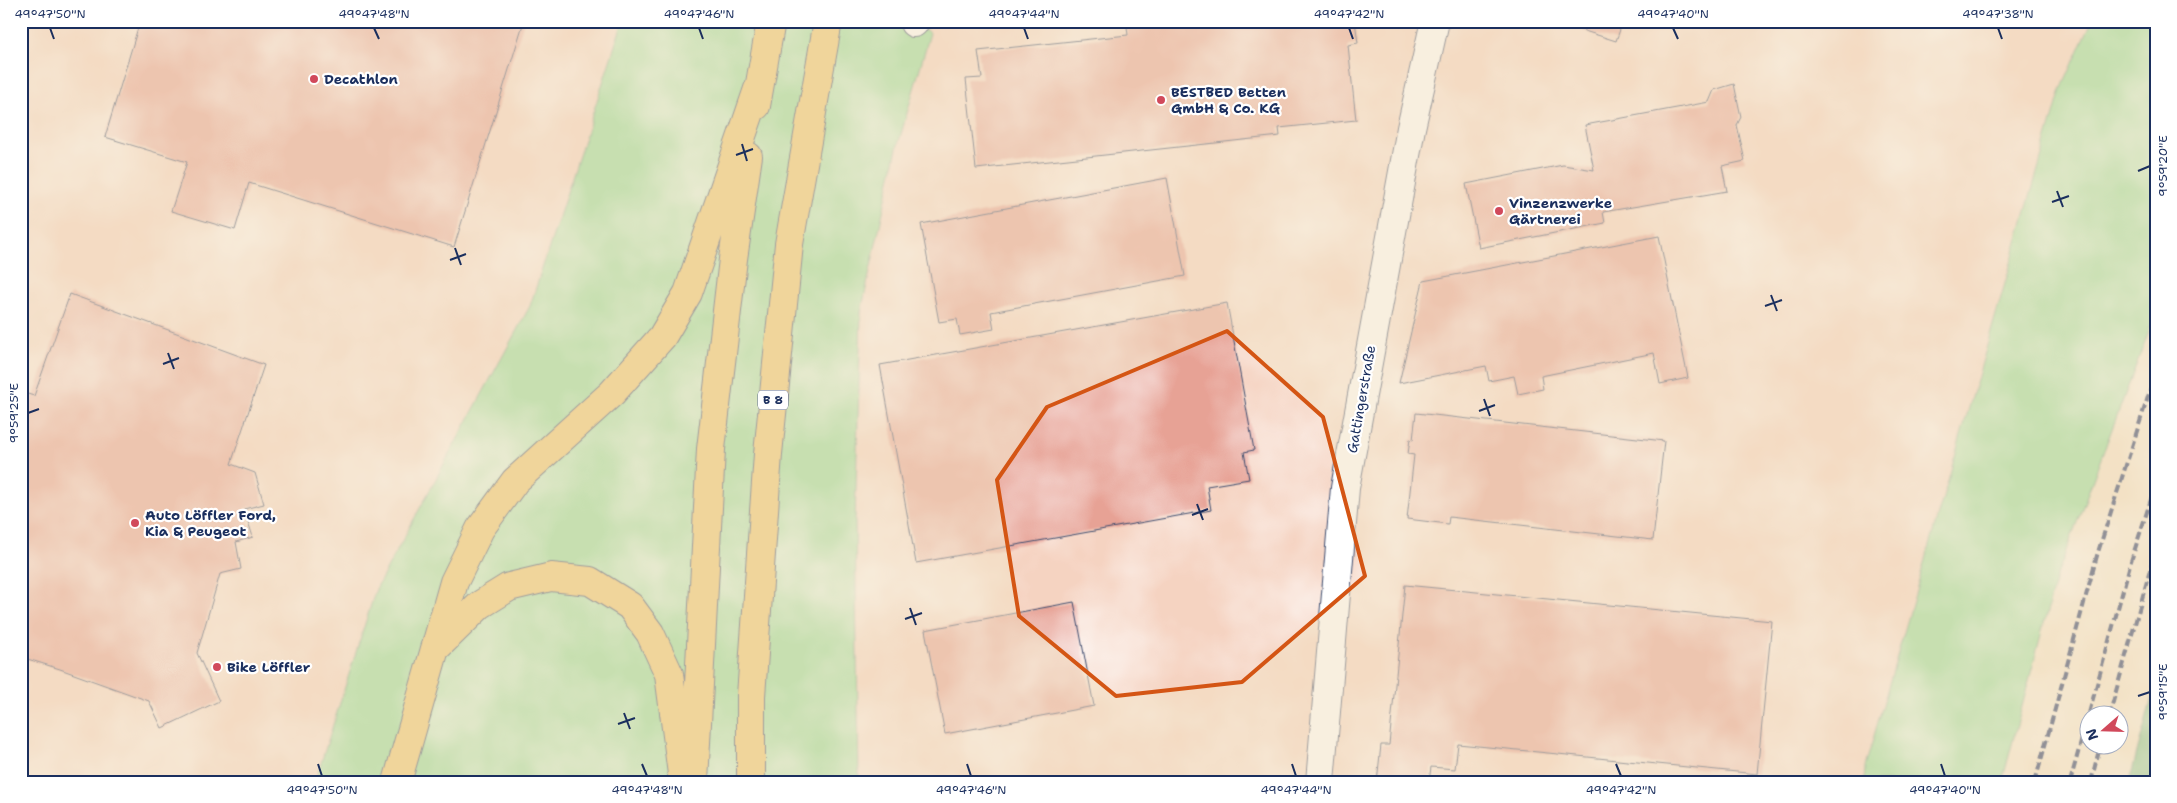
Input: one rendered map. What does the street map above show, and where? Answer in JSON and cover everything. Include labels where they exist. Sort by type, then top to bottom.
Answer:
[{"type":"highway","points":[[694,782],[710,449],[733,259],[758,89],[771,21]]},
{"type":"highway","name":"B 8","points":[[751,782],[752,696],[770,435],[789,244],[828,21]]},
{"type":"highway","points":[[397,782],[432,652],[454,582],[480,529],[515,480],[612,394],[656,344],[688,293],[758,89]]},
{"type":"highway","points":[[432,652],[480,605],[509,587],[551,577],[590,581],[630,606],[650,633],[669,674],[682,782]]},
{"type":"street","name":"Gattingerstraße","points":[[1320,782],[1345,488],[1410,138],[1435,21]]},
{"type":"highlighted area","points":[[1227,331],[1323,417],[1365,576],[1242,682],[1116,696],[1019,616],[997,480],[1047,407]]},
{"type":"shaded area","points":[[21,21],[623,21],[530,306],[376,589],[315,782],[21,782]]},
{"type":"shaded area","points":[[911,21],[2092,21],[2061,90],[1865,767],[1864,782],[859,782],[855,522],[861,312],[897,148],[930,34]]},
{"type":"green space","points":[[623,21],[911,21],[930,33],[897,148],[861,312],[855,522],[859,782],[315,782],[376,589],[530,306]]},
{"type":"green space","points":[[2092,21],[2156,21],[2156,312],[2056,578],[2002,782],[1864,782],[1865,767],[2061,90]]},
{"type":"green space","points":[[2156,683],[2156,782],[2129,782]]},
{"type":"building","name":"Decathlon","points":[[140,21],[524,21],[454,247],[249,183],[235,230],[171,211],[187,162],[105,137]]},
{"type":"building","name":"BESTBED Betten GmbH & Co. KG","points":[[1175,21],[1355,21],[1358,43],[1348,45],[1356,120],[1279,128],[1280,136],[976,169],[966,79],[982,78],[978,51],[1128,35],[1127,27]]},
{"type":"building","points":[[1553,21],[1623,21],[1616,41]]},
{"type":"building","points":[[1734,84],[1741,117],[1737,125],[1745,161],[1722,166],[1727,191],[1603,212],[1605,223],[1479,248],[1466,184],[1563,165],[1594,170],[1585,125],[1709,102],[1714,90]]},
{"type":"building","points":[[1167,178],[1185,276],[991,312],[994,329],[960,335],[957,319],[939,322],[921,224]]},
{"type":"building","points":[[1659,236],[1688,378],[1660,384],[1654,353],[1541,376],[1543,389],[1518,394],[1514,376],[1489,381],[1486,366],[1399,383],[1423,281]]},
{"type":"building","name":"Auto Löffler Ford, Kia & Peugeot","points":[[70,294],[264,365],[231,464],[255,473],[264,504],[244,509],[253,537],[236,542],[241,569],[220,574],[197,653],[219,701],[162,728],[149,701],[21,657],[21,392],[34,396]]},
{"type":"building","points":[[1227,303],[1254,450],[1244,452],[1249,479],[1207,486],[1211,510],[916,563],[880,365]]},
{"type":"building","points":[[1416,413],[1664,441],[1653,540],[1449,517],[1448,524],[1407,519],[1414,455],[1408,454],[1410,439],[1413,440]]},
{"type":"building","points":[[1405,585],[1772,621],[1757,774],[1458,744],[1455,769],[1431,767],[1429,782],[1377,782],[1381,745],[1389,745]]},
{"type":"building","points":[[1074,602],[1094,706],[945,734],[925,630]]},
{"type":"railway","points":[[2035,782],[2098,552],[2156,372]]},
{"type":"railway","points":[[2070,782],[2131,561],[2156,484]]},
{"type":"railway","points":[[2112,706],[2156,549]]},
{"type":"railway","points":[[2091,782],[2098,756]]},
{"type":"place","name":"Decathlon","points":[[314,79]]},
{"type":"place","name":"BESTBED Betten GmbH & Co. KG","points":[[1161,100]]},
{"type":"place","name":"Vinzenzwerke Gärtnerei","points":[[1499,211]]},
{"type":"place","name":"Auto Löffler Ford, Kia & Peugeot","points":[[135,523]]},
{"type":"place","name":"Bike Löffler","points":[[217,667]]}]
